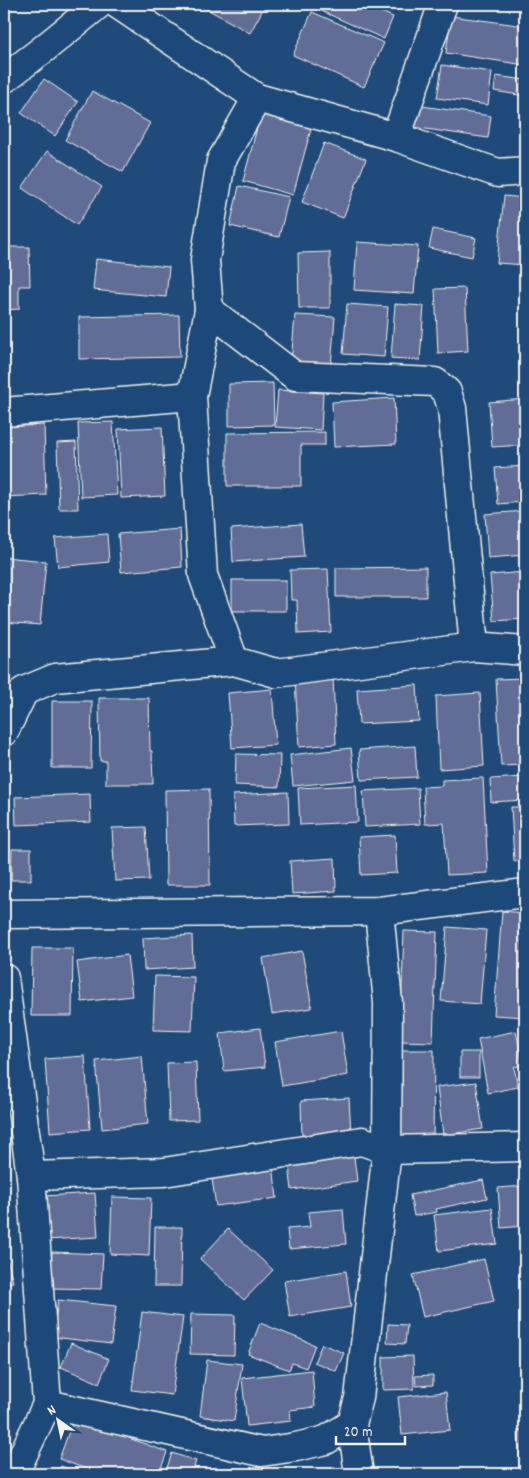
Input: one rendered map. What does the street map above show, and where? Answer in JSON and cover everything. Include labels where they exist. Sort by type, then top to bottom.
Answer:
[{"type":"street","points":[[4,79],[99,4]]},
{"type":"street","points":[[117,4],[257,98],[396,137],[498,173],[525,171]]},
{"type":"street","points":[[396,137],[442,4]]},
{"type":"street","points":[[234,661],[203,575],[192,396],[209,310],[204,260],[220,161],[257,98]]},
{"type":"street","points":[[209,310],[295,376],[435,382],[447,392],[452,408],[474,648]]},
{"type":"street","points":[[4,412],[192,396]]},
{"type":"street","points":[[4,732],[24,691],[55,678],[234,661],[276,673],[474,648],[525,651]]},
{"type":"street","points":[[4,914],[379,911],[525,893]]},
{"type":"street","points":[[359,1474],[352,1424],[359,1398],[387,1150],[388,1003],[379,911]]},
{"type":"street","points":[[4,978],[31,1176],[47,1404],[14,1474]]},
{"type":"street","points":[[31,1176],[164,1172],[362,1141],[387,1150],[525,1146]]},
{"type":"street","points":[[47,1404],[262,1452],[326,1440],[352,1424]]},
{"type":"building","points":[[198,4],[266,4],[250,33]]},
{"type":"building","points":[[320,4],[363,4],[393,17],[384,39],[317,9]]},
{"type":"building","points":[[312,12],[384,43],[364,87],[293,55]]},
{"type":"building","points":[[451,16],[525,26],[525,65],[446,53]]},
{"type":"building","points":[[442,65],[492,72],[488,105],[437,98]]},
{"type":"building","points":[[496,76],[525,80],[525,96],[494,91]]},
{"type":"building","points":[[44,79],[78,102],[55,136],[21,113]]},
{"type":"building","points":[[92,91],[150,123],[123,172],[65,140]]},
{"type":"building","points":[[415,105],[491,116],[488,138],[412,127]]},
{"type":"building","points":[[262,109],[313,122],[293,195],[243,181]]},
{"type":"building","points":[[324,143],[366,159],[343,218],[302,202]]},
{"type":"building","points":[[47,151],[102,187],[77,225],[22,188]]},
{"type":"building","points":[[239,186],[289,197],[279,237],[230,226]]},
{"type":"building","points":[[504,196],[525,198],[525,265],[497,263]]},
{"type":"building","points":[[4,228],[5,247],[29,247],[30,286],[19,286],[19,309],[4,310]]},
{"type":"building","points":[[433,229],[476,238],[472,257],[429,248]]},
{"type":"building","points":[[357,242],[418,246],[414,294],[354,290]]},
{"type":"building","points":[[330,252],[330,308],[299,308],[298,253]]},
{"type":"building","points":[[96,259],[169,267],[166,297],[93,290]]},
{"type":"building","points":[[465,288],[468,351],[438,353],[435,289]]},
{"type":"building","points":[[347,304],[388,307],[384,357],[343,354]]},
{"type":"building","points":[[395,304],[424,306],[420,360],[391,358]]},
{"type":"building","points":[[179,315],[180,357],[79,359],[79,317]]},
{"type":"building","points":[[295,315],[335,317],[331,366],[291,363]]},
{"type":"building","points":[[273,383],[274,425],[229,426],[229,384]]},
{"type":"building","points":[[278,390],[323,393],[321,430],[275,427]]},
{"type":"building","points":[[394,398],[396,444],[334,447],[332,402]]},
{"type":"building","points":[[525,399],[525,445],[492,447],[489,402]]},
{"type":"building","points":[[113,422],[117,495],[81,497],[78,423]]},
{"type":"building","points":[[44,425],[46,495],[4,497],[4,427]]},
{"type":"building","points":[[162,427],[165,496],[121,498],[118,429]]},
{"type":"building","points":[[325,432],[325,445],[301,445],[301,486],[227,486],[227,433]]},
{"type":"building","points":[[76,442],[78,509],[59,509],[57,443]]},
{"type":"building","points":[[525,466],[525,502],[498,504],[495,468]]},
{"type":"building","points":[[525,511],[525,555],[488,558],[485,514]]},
{"type":"building","points":[[301,524],[304,557],[233,562],[231,529]]},
{"type":"building","points":[[180,529],[182,567],[121,572],[118,534]]},
{"type":"building","points":[[107,534],[109,562],[58,567],[55,538]]},
{"type":"building","points":[[4,557],[46,561],[40,625],[4,622]]},
{"type":"building","points":[[426,567],[426,597],[336,597],[336,568]]},
{"type":"building","points":[[328,569],[331,632],[298,634],[297,600],[291,600],[290,570]]},
{"type":"building","points":[[525,572],[525,619],[494,621],[490,575]]},
{"type":"building","points":[[232,580],[286,580],[286,611],[232,611]]},
{"type":"building","points":[[333,677],[336,744],[299,747],[295,680]]},
{"type":"building","points":[[525,678],[525,765],[501,766],[496,679]]},
{"type":"building","points":[[417,685],[419,721],[359,724],[357,689]]},
{"type":"building","points":[[272,689],[276,745],[232,748],[228,693]]},
{"type":"building","points":[[480,693],[484,766],[439,769],[436,696]]},
{"type":"building","points":[[99,698],[149,698],[153,784],[106,784],[106,761],[100,761]]},
{"type":"building","points":[[52,701],[92,701],[91,768],[52,768]]},
{"type":"building","points":[[415,746],[417,777],[361,780],[359,750]]},
{"type":"building","points":[[351,748],[355,780],[293,786],[290,755]]},
{"type":"building","points":[[236,754],[280,755],[279,787],[235,785]]},
{"type":"building","points":[[525,777],[525,800],[491,802],[490,779]]},
{"type":"building","points":[[483,778],[488,873],[447,875],[444,823],[425,824],[423,787],[442,786],[442,780]]},
{"type":"building","points":[[356,785],[358,822],[300,825],[298,788]]},
{"type":"building","points":[[418,788],[420,824],[365,827],[363,791]]},
{"type":"building","points":[[209,789],[210,885],[166,885],[165,790]]},
{"type":"building","points":[[288,792],[289,824],[234,826],[233,795]]},
{"type":"building","points":[[90,794],[91,822],[16,825],[15,797]]},
{"type":"building","points":[[511,807],[525,807],[525,860],[514,861]]},
{"type":"building","points":[[146,827],[149,880],[115,881],[112,828]]},
{"type":"building","points":[[395,835],[397,873],[361,875],[359,837]]},
{"type":"building","points":[[12,849],[31,849],[31,880],[11,880]]},
{"type":"building","points":[[335,858],[336,891],[292,894],[290,861]]},
{"type":"building","points":[[502,911],[525,913],[525,1017],[494,1015]]},
{"type":"building","points":[[447,927],[486,930],[480,1004],[441,1001]]},
{"type":"building","points":[[404,931],[437,932],[433,1042],[400,1041]]},
{"type":"building","points":[[192,935],[193,967],[144,970],[143,938]]},
{"type":"building","points":[[32,948],[73,948],[72,1016],[31,1016]]},
{"type":"building","points":[[302,951],[312,1008],[272,1014],[263,958]]},
{"type":"building","points":[[127,955],[132,996],[82,1002],[77,962]]},
{"type":"building","points":[[155,976],[194,977],[192,1031],[153,1030]]},
{"type":"building","points":[[260,1028],[265,1067],[224,1071],[220,1033]]},
{"type":"building","points":[[341,1031],[348,1075],[282,1086],[275,1042]]},
{"type":"building","points":[[516,1031],[523,1065],[514,1067],[518,1087],[488,1093],[478,1039]]},
{"type":"building","points":[[400,1050],[434,1050],[433,1145],[398,1145]]},
{"type":"building","points":[[460,1052],[479,1052],[479,1077],[460,1077]]},
{"type":"building","points":[[85,1056],[90,1129],[50,1132],[45,1059]]},
{"type":"building","points":[[142,1056],[148,1124],[102,1129],[96,1061]]},
{"type":"building","points":[[196,1062],[198,1120],[169,1121],[167,1063]]},
{"type":"building","points":[[476,1082],[483,1129],[443,1135],[437,1087]]},
{"type":"building","points":[[349,1098],[351,1134],[302,1137],[301,1101]]},
{"type":"building","points":[[353,1149],[357,1181],[292,1190],[288,1158]]},
{"type":"building","points":[[272,1157],[277,1198],[216,1206],[210,1165]]},
{"type":"building","points":[[483,1180],[487,1198],[436,1209],[437,1212],[414,1216],[410,1195]]},
{"type":"building","points":[[525,1186],[525,1226],[501,1228],[498,1188]]},
{"type":"building","points":[[95,1193],[98,1237],[46,1240],[44,1196]]},
{"type":"building","points":[[112,1197],[151,1198],[149,1256],[110,1254]]},
{"type":"building","points":[[492,1208],[497,1244],[439,1251],[434,1215]]},
{"type":"building","points":[[343,1209],[346,1244],[289,1249],[287,1229],[310,1227],[308,1212]]},
{"type":"building","points":[[155,1227],[182,1227],[181,1286],[154,1286]]},
{"type":"building","points":[[228,1229],[273,1270],[244,1300],[200,1259]]},
{"type":"building","points":[[4,1245],[13,1282],[4,1284]]},
{"type":"building","points":[[52,1252],[103,1254],[101,1289],[50,1288]]},
{"type":"building","points":[[484,1259],[494,1301],[423,1317],[413,1275]]},
{"type":"building","points":[[346,1271],[351,1307],[290,1317],[284,1281]]},
{"type":"building","points":[[58,1300],[116,1306],[111,1344],[53,1337]]},
{"type":"building","points":[[142,1312],[183,1317],[172,1395],[132,1390]]},
{"type":"building","points":[[191,1314],[235,1315],[234,1355],[190,1354]]},
{"type":"building","points":[[260,1323],[315,1345],[306,1368],[292,1363],[289,1370],[248,1354]]},
{"type":"building","points":[[388,1324],[407,1325],[405,1344],[387,1343]]},
{"type":"building","points":[[71,1343],[109,1359],[99,1383],[61,1367]]},
{"type":"building","points":[[322,1344],[344,1353],[336,1371],[314,1362]]},
{"type":"building","points":[[413,1356],[414,1389],[383,1390],[383,1357]]},
{"type":"building","points":[[207,1360],[242,1364],[234,1421],[200,1416]]},
{"type":"building","points":[[312,1370],[315,1407],[290,1410],[291,1421],[247,1426],[242,1378]]},
{"type":"building","points":[[433,1375],[433,1385],[416,1386],[415,1376]]},
{"type":"building","points":[[446,1392],[450,1430],[402,1435],[398,1397]]},
{"type":"building","points":[[74,1418],[167,1452],[159,1474],[100,1474],[59,1459]]},
{"type":"building","points":[[525,1429],[525,1474],[521,1474],[518,1430]]},
{"type":"building","points":[[172,1453],[196,1461],[192,1474],[165,1474]]},
{"type":"building","points":[[61,1466],[82,1474],[57,1474]]}]
